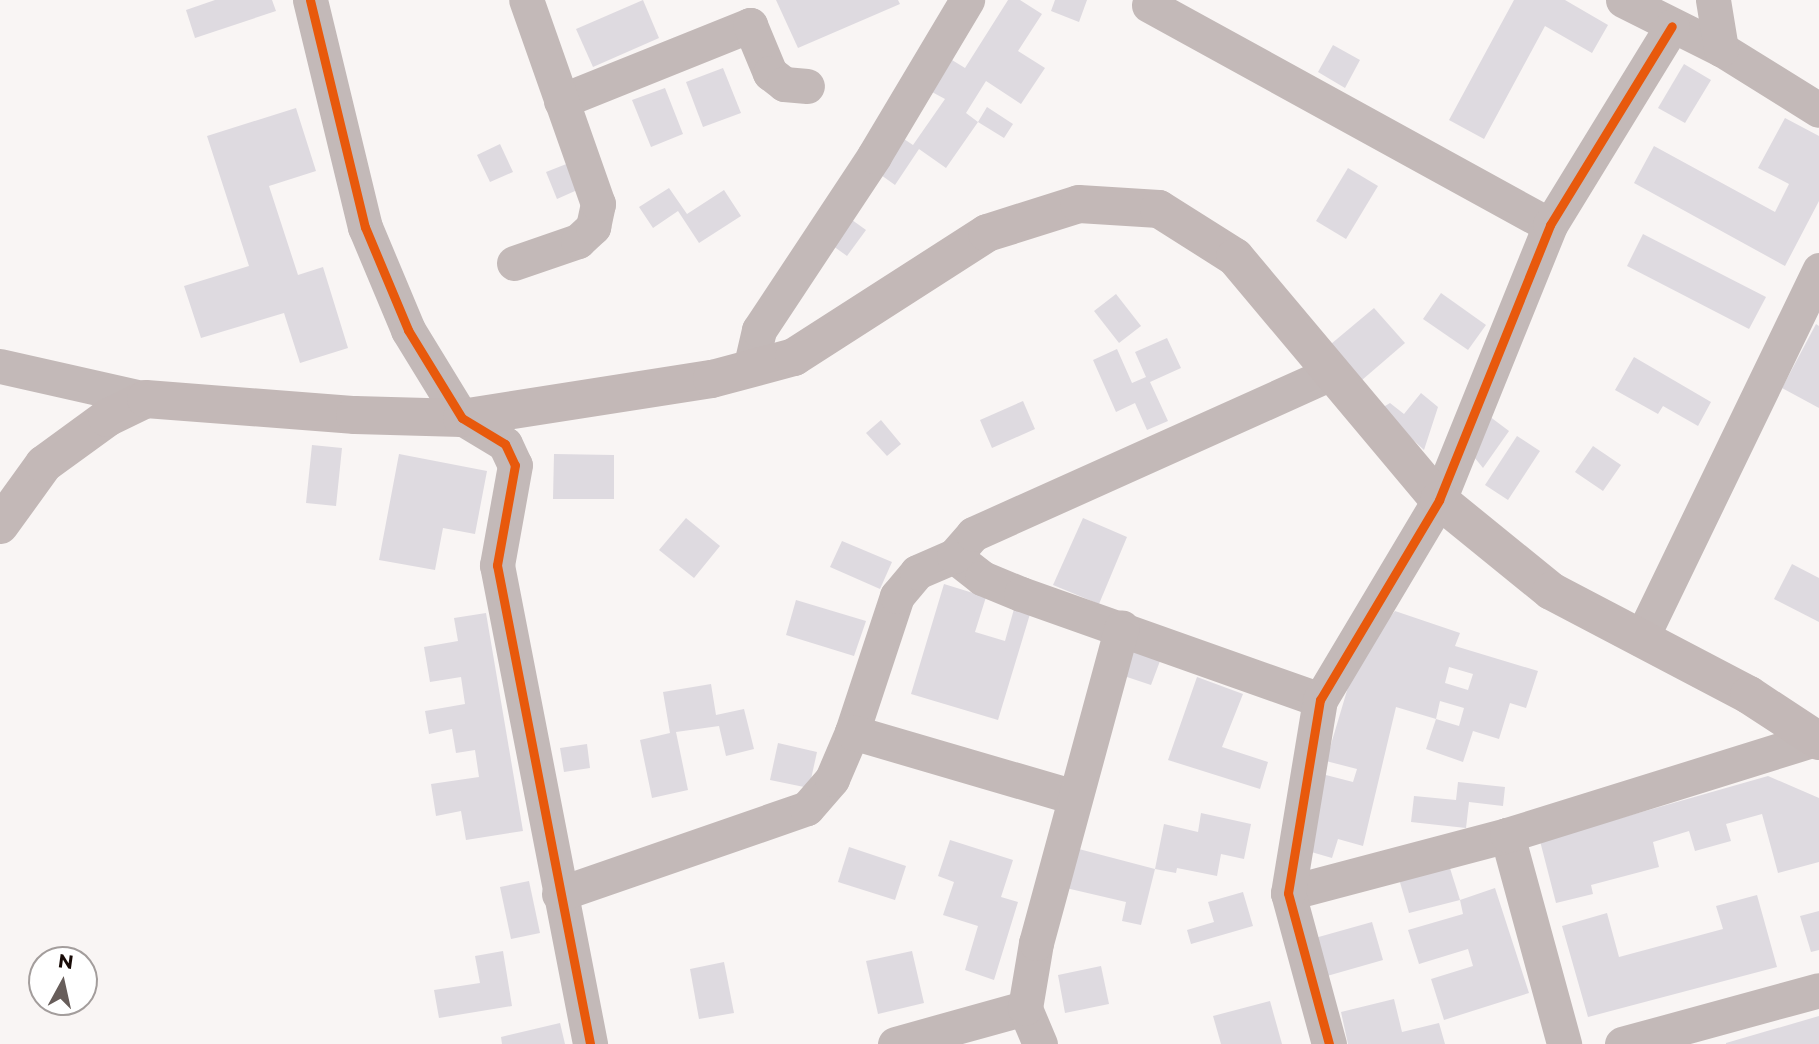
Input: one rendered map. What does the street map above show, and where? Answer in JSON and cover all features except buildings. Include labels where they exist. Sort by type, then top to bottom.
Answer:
[{"type":"main road","points":[[0,525],[44,464],[107,418],[146,399],[355,415],[462,418],[750,369],[794,357],[987,233],[1079,204],[1159,209],[1235,257],[1438,500],[1551,591],[1749,695],[1818,740]]},
{"type":"street","points":[[310,0],[365,227],[408,330],[462,418],[505,444],[515,465],[497,565],[590,1044]]},
{"type":"street","points":[[514,264],[578,241],[593,227],[598,204],[526,0]]},
{"type":"street","points":[[750,369],[759,330],[874,156],[967,0]]},
{"type":"street","points":[[1623,0],[1721,49],[1819,110]]},
{"type":"street","points":[[1713,0],[1721,49]]},
{"type":"street","points":[[1149,5],[1550,225]]},
{"type":"street","points":[[561,101],[746,13],[770,73],[784,84],[807,86]]},
{"type":"street","points":[[1329,1044],[1288,893],[1320,700],[1438,500],[1550,225],[1672,26]]},
{"type":"street","points":[[1641,639],[1819,270]]},
{"type":"street","points":[[0,366],[146,399]]},
{"type":"street","points":[[559,894],[807,808],[832,779],[852,732],[897,596],[917,572],[954,556],[973,534],[1332,373]]},
{"type":"street","points":[[954,556],[992,582],[1320,700]]},
{"type":"street","points":[[1040,1044],[1025,1008],[1036,943],[1122,628]]},
{"type":"street","points":[[852,732],[1075,797]]},
{"type":"street","points":[[1288,893],[1507,835],[1818,740]]},
{"type":"street","points":[[1507,835],[1564,1044]]},
{"type":"street","points":[[1622,1044],[1819,990]]},
{"type":"street","points":[[895,1044],[1025,1008]]},
{"type":"cycle path","points":[[310,0],[365,227],[408,330],[462,418],[505,444],[515,465],[497,565],[590,1044]]},
{"type":"cycle path","points":[[1329,1044],[1288,893],[1320,700],[1439,500],[1550,225],[1672,26]]}]
